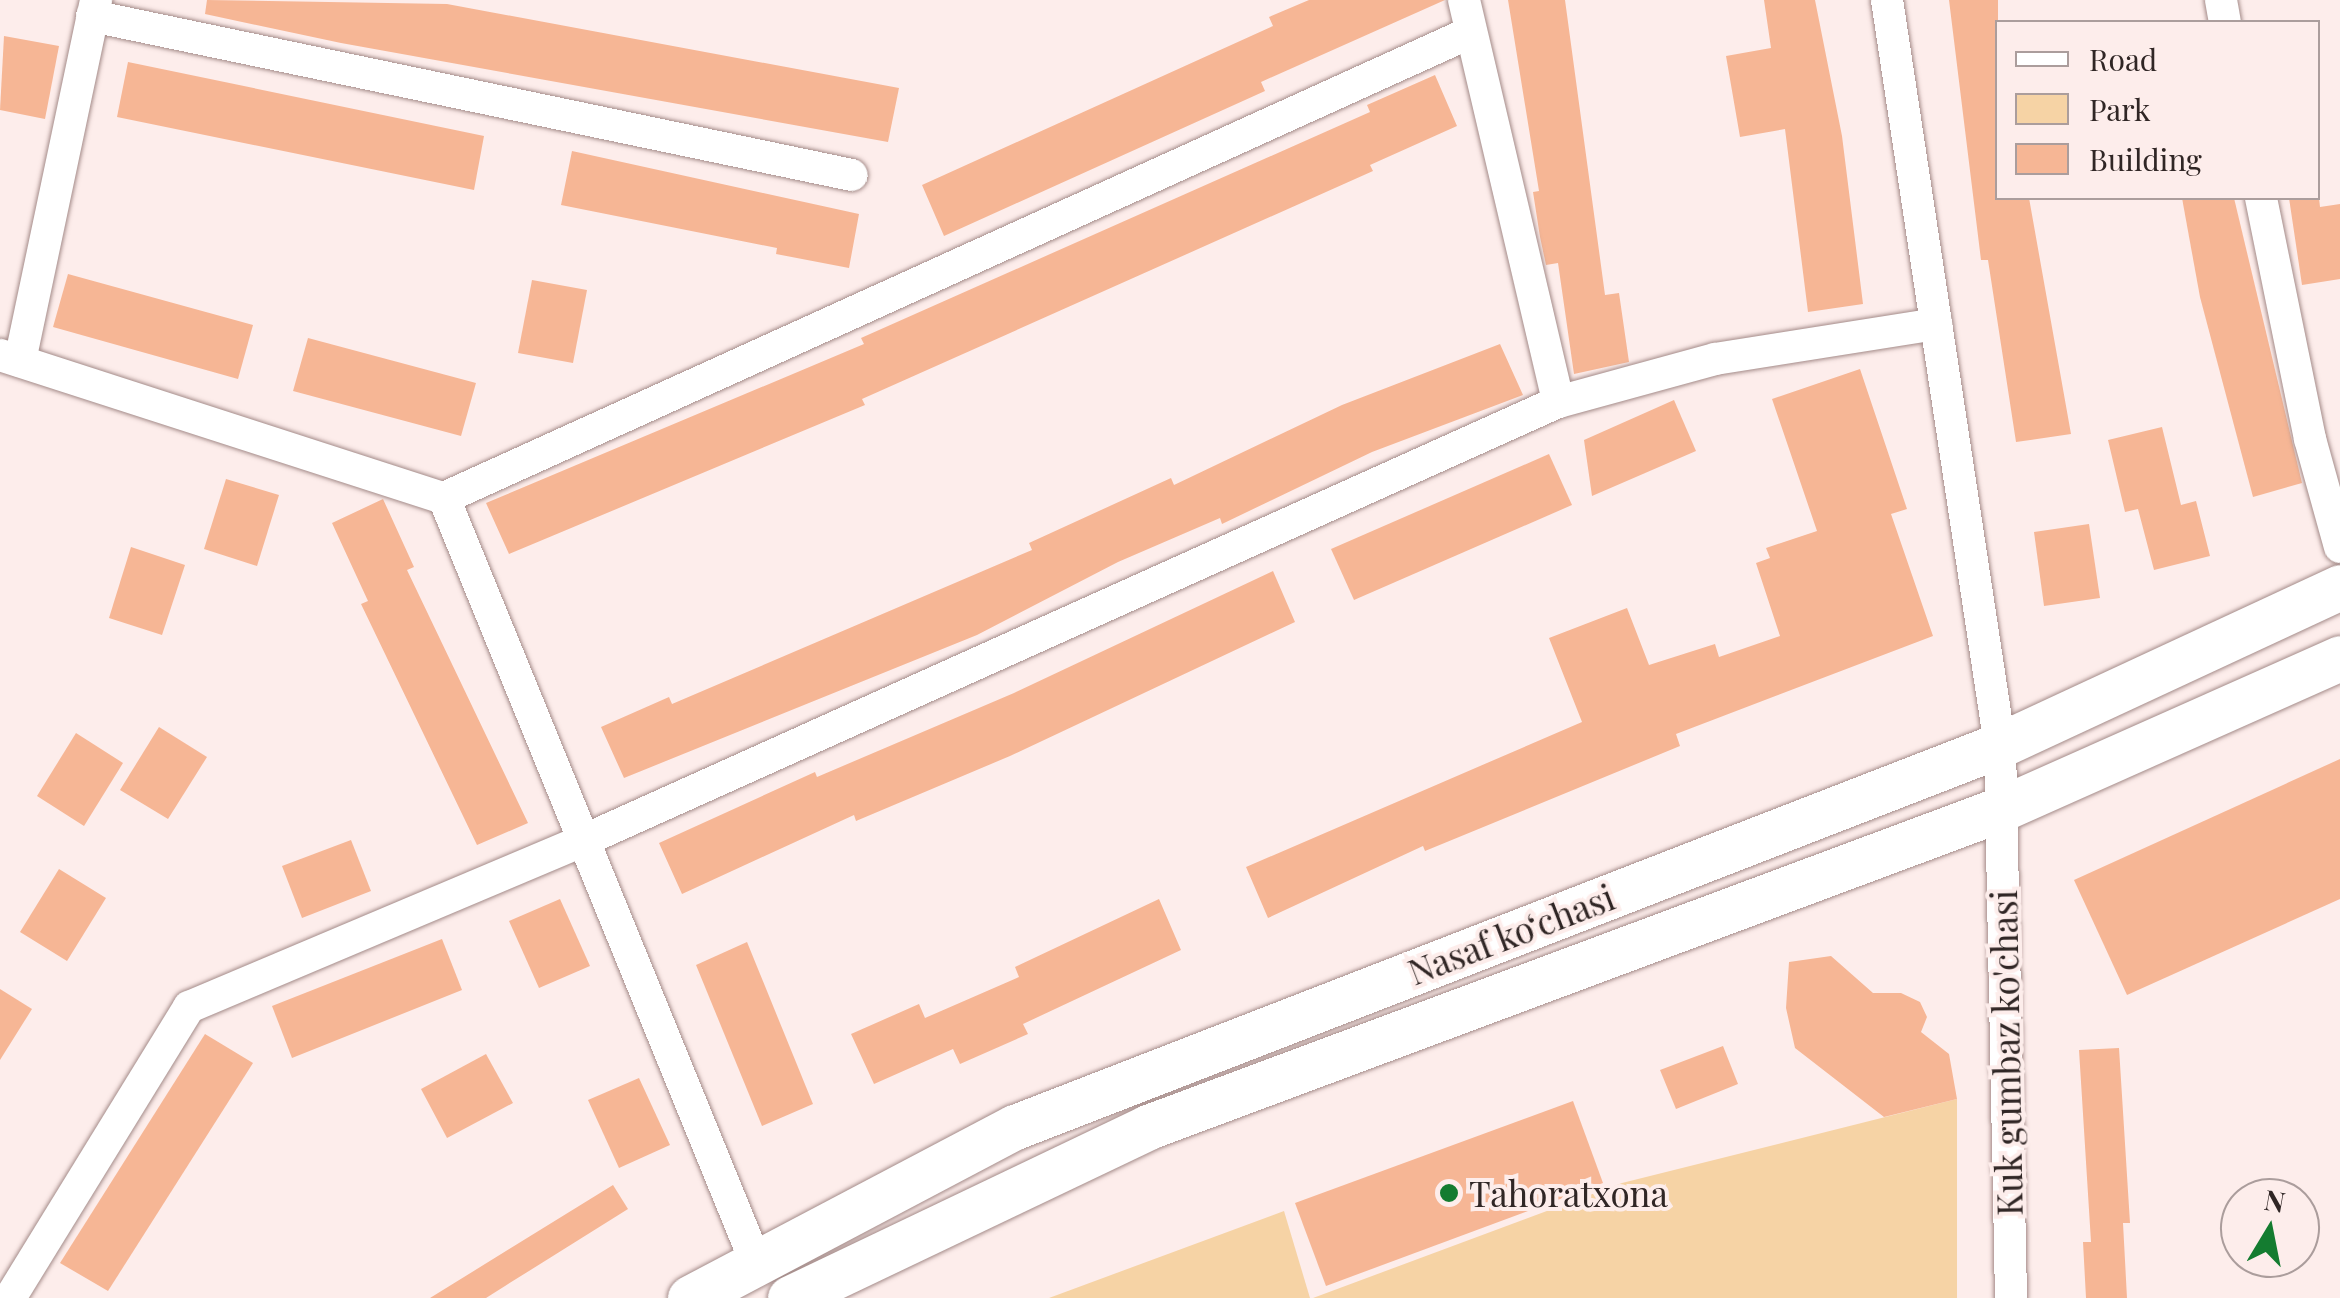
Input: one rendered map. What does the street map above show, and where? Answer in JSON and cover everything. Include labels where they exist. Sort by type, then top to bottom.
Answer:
[{"type":"main road","name":"Nasaf ko‘chasi","points":[[690,1298],[755,1260],[1015,1126],[2000,744],[2340,587]]},
{"type":"main road","name":"Nasaf ko‘chasi","points":[[790,1298],[1148,1126],[2002,809],[2340,658]]},
{"type":"street","points":[[1464,0],[1558,402]]},
{"type":"street","name":"Kuk gumbaz ko'chasi","points":[[1887,0],[2000,744],[2012,1298]]},
{"type":"street","points":[[852,175],[94,8],[10,358],[444,498],[1469,33]]},
{"type":"street","points":[[2261,200],[2310,438],[2340,547]]},
{"type":"street","points":[[10,1298],[188,1007],[588,840],[1558,402],[1715,359],[1936,324]]},
{"type":"street","points":[[444,498],[588,840],[755,1260]]},
{"type":"green space","points":[[1957,1099],[1957,1298],[1313,1298],[1622,1183]]},
{"type":"green space","points":[[1284,1211],[1310,1298],[1049,1298]]},
{"type":"building","points":[[207,0],[447,4],[899,88],[888,142],[341,43],[205,14]]},
{"type":"building","points":[[1309,0],[1445,0],[1261,82],[1265,91],[944,236],[922,185],[1273,26],[1269,17]]},
{"type":"building","points":[[1508,0],[1565,0],[1605,295],[1619,293],[1629,362],[1574,374],[1558,263],[1546,265],[1540,237],[1533,192],[1539,191]]},
{"type":"building","points":[[1764,0],[1815,0],[1842,136],[1863,304],[1808,312],[1785,129],[1740,137],[1726,56],[1771,48]]},
{"type":"building","points":[[1949,0],[1998,0],[1995,200],[2029,200],[2071,434],[2016,442],[1988,260],[1981,260]]},
{"type":"building","points":[[4,36],[59,46],[45,119],[0,110]]},
{"type":"building","points":[[128,62],[484,136],[474,190],[117,117]]},
{"type":"building","points":[[1435,75],[1457,126],[1370,165],[1373,171],[862,399],[865,405],[509,554],[486,503],[864,344],[861,338],[1370,112],[1367,105]]},
{"type":"building","points":[[572,151],[859,214],[849,268],[776,254],[777,248],[561,205]]},
{"type":"building","points":[[2182,200],[2234,200],[2302,483],[2253,497],[2200,297]]},
{"type":"building","points":[[2289,200],[2319,200],[2320,207],[2340,204],[2340,279],[2302,285]]},
{"type":"building","points":[[68,274],[253,325],[238,379],[53,327]]},
{"type":"building","points":[[532,280],[587,290],[573,363],[518,353]]},
{"type":"building","points":[[308,338],[476,383],[461,436],[293,391]]},
{"type":"building","points":[[1500,344],[1523,395],[1372,452],[1222,524],[1220,518],[1118,562],[977,635],[624,778],[601,727],[669,697],[672,704],[1032,550],[1029,543],[1171,478],[1174,485],[1342,405]]},
{"type":"building","points":[[1860,369],[1907,509],[1891,514],[1933,636],[1676,734],[1680,746],[1425,851],[1423,846],[1268,918],[1246,867],[1582,722],[1549,638],[1627,608],[1649,665],[1715,644],[1719,657],[1780,636],[1756,563],[1770,558],[1766,548],[1817,531],[1772,399]]},
{"type":"building","points":[[1674,400],[1696,451],[1592,496],[1584,440]]},
{"type":"building","points":[[2162,427],[2181,505],[2196,501],[2210,556],[2154,570],[2138,509],[2125,512],[2108,440]]},
{"type":"building","points":[[1549,454],[1572,505],[1354,600],[1331,549]]},
{"type":"building","points":[[226,479],[279,495],[257,566],[204,549]]},
{"type":"building","points":[[383,499],[414,567],[407,570],[528,823],[477,845],[361,604],[368,601],[332,523]]},
{"type":"building","points":[[2089,524],[2100,598],[2044,606],[2034,532]]},
{"type":"building","points":[[131,547],[185,565],[162,635],[109,618]]},
{"type":"building","points":[[1273,571],[1295,622],[1010,756],[856,821],[854,815],[682,894],[659,843],[815,772],[817,777],[1014,693]]},
{"type":"building","points":[[159,727],[207,757],[168,819],[120,790]]},
{"type":"building","points":[[76,733],[123,763],[84,826],[37,796]]},
{"type":"building","points":[[2340,759],[2340,899],[2127,995],[2074,880]]},
{"type":"building","points":[[351,840],[371,891],[302,918],[282,866]]},
{"type":"building","points":[[59,869],[106,898],[67,961],[20,932]]},
{"type":"building","points":[[560,899],[590,966],[539,988],[509,921]]},
{"type":"building","points":[[1159,899],[1181,950],[1023,1024],[1028,1034],[960,1064],[953,1049],[874,1084],[851,1034],[919,1004],[925,1018],[1019,977],[1015,967]]},
{"type":"building","points":[[442,939],[462,990],[292,1058],[272,1006]]},
{"type":"building","points":[[747,942],[813,1104],[762,1126],[696,965]]},
{"type":"building","points":[[1831,956],[1873,993],[1901,993],[1920,1002],[1927,1017],[1921,1032],[1949,1054],[1957,1099],[1884,1117],[1795,1048],[1786,1008],[1789,962]]},
{"type":"building","points":[[0,989],[32,1009],[0,1060]]},
{"type":"building","points":[[205,1034],[253,1063],[108,1291],[60,1263]]},
{"type":"building","points":[[1723,1046],[1738,1084],[1676,1109],[1660,1070]]},
{"type":"building","points":[[2119,1048],[2130,1223],[2123,1223],[2127,1298],[2086,1298],[2083,1242],[2091,1242],[2079,1050]]},
{"type":"building","points":[[486,1054],[513,1103],[447,1138],[421,1089]]},
{"type":"building","points":[[639,1078],[670,1145],[619,1168],[588,1100]]},
{"type":"building","name":"Tahoratxona","points":[[1573,1101],[1603,1183],[1326,1286],[1295,1203]]},
{"type":"building","points":[[613,1185],[628,1209],[486,1298],[430,1298]]},
{"type":"place","name":"Tahoratxona","points":[[1449,1193]]}]
